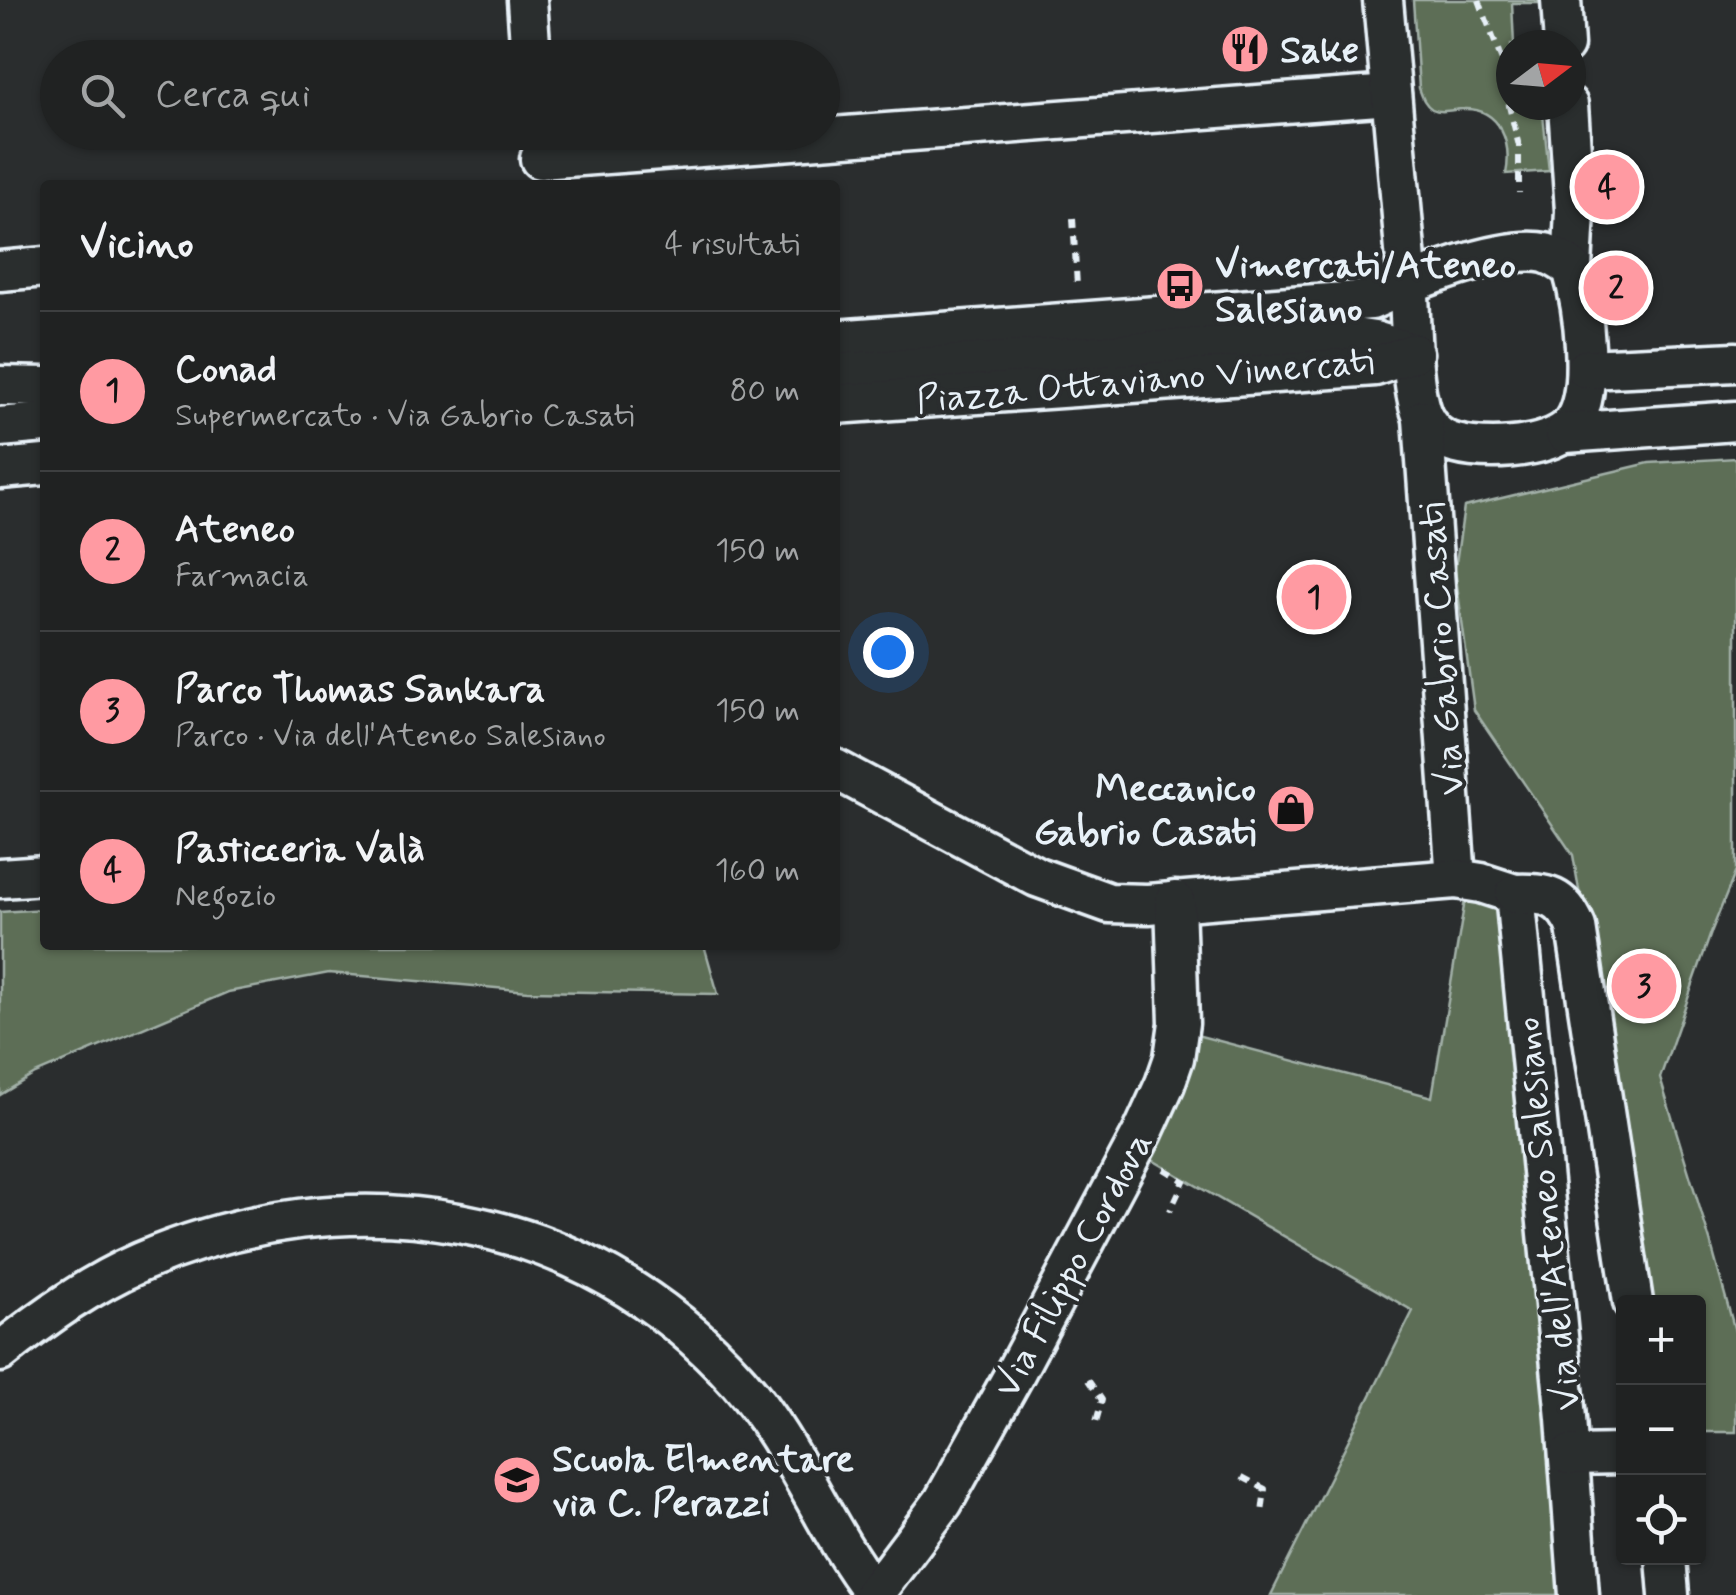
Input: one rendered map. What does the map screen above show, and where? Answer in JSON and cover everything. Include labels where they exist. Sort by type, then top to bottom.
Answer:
[{"type":"street","points":[[527,0],[530,40]]},
{"type":"street","points":[[1384,0],[1416,390],[1424,419],[1432,431],[1447,441],[1480,448],[1526,445],[1565,433],[1727,420]]},
{"type":"street","points":[[1561,0],[1563,30]]},
{"type":"street","points":[[840,136],[1391,95]]},
{"type":"street","points":[[1565,433],[1580,411],[1586,369],[1581,303],[1572,268],[1575,211],[1569,120]]},
{"type":"street","points":[[540,159],[660,150]]},
{"type":"street","points":[[1408,284],[1509,252],[1544,254],[1572,268]]},
{"type":"street","points":[[0,271],[40,267]]},
{"type":"street","name":"Piazza Ottaviano Vimercati","points":[[840,340],[1370,300],[1408,284]]},
{"type":"street","name":"Piazza Ottaviano Vimercati","points":[[840,374],[1348,337],[1413,353]]},
{"type":"street","name":"Piazza Ottaviano Vimercati","points":[[840,404],[1375,366],[1413,353]]},
{"type":"street","points":[[1586,369],[1726,365]]},
{"type":"street","points":[[0,386],[40,387]]},
{"type":"street","name":"Via Gabrio Casati","points":[[1424,419],[1456,878]]},
{"type":"street","points":[[0,427],[40,423]]},
{"type":"street","points":[[0,468],[40,465]]},
{"type":"street","points":[[840,772],[1036,877],[1110,903],[1293,894],[1456,878],[1559,901],[1570,912],[1576,927],[1632,1295]]},
{"type":"street","points":[[0,878],[40,875]]},
{"type":"street","name":"Via dell'Ateneo Salesiano","points":[[1515,894],[1579,1595]]},
{"type":"street","name":"Via Filippo Cordova","points":[[873,1594],[943,1502],[1015,1373],[1165,1084],[1174,1058],[1178,1023],[1175,901]]},
{"type":"street","points":[[0,1352],[111,1276],[227,1232],[316,1218],[380,1214],[452,1220],[500,1232],[552,1249],[598,1271],[704,1346],[754,1400],[873,1594]]},
{"type":"street","points":[[1569,1455],[1616,1454]]},
{"type":"street","points":[[1667,1565],[1669,1595]]},
{"type":"path","points":[[1479,0],[1502,64],[1519,146],[1519,193]]},
{"type":"path","points":[[1073,218],[1079,322]]},
{"type":"path","points":[[1155,1164],[1184,1181],[1170,1211]]},
{"type":"path","points":[[1088,1380],[1102,1400],[1096,1422]]},
{"type":"path","points":[[1242,1477],[1265,1489],[1262,1513]]},
{"type":"green space","points":[[1413,0],[1538,0],[1512,3],[1513,30],[1496,30],[1496,120],[1544,120],[1549,171],[1506,174],[1505,140],[1495,121],[1477,110],[1432,109],[1419,88]]},
{"type":"green space","points":[[1736,458],[1736,871],[1660,1078],[1736,1335],[1736,1432],[1706,1432],[1706,1295],[1649,1295],[1573,855],[1474,710],[1455,570],[1464,507],[1649,463]]},
{"type":"green space","points":[[1467,888],[1507,899],[1564,1595],[1271,1595],[1413,1311],[1142,1154],[1189,1033],[1432,1097]]},
{"type":"green space","points":[[40,909],[40,950],[705,950],[718,994],[528,991],[329,973],[228,992],[35,1074],[0,1095],[0,912]]},
{"type":"place","name":"Sake","points":[[1245,49]]},
{"type":"place","name":"Pasticceria Valà","points":[[1607,187]]},
{"type":"place","name":"Vimercati/Ateneo Salesiano","points":[[1180,286]]},
{"type":"place","name":"Ateneo","points":[[1616,288]]},
{"type":"place","name":"Conad","points":[[1314,597]]},
{"type":"place","name":"Meccanico Gabrio Casati","points":[[1291,809]]},
{"type":"place","name":"Parco Thomas Sankara","points":[[1644,986]]},
{"type":"place","name":"Scuola Elmentare via C. Perazzi","points":[[517,1480]]}]
